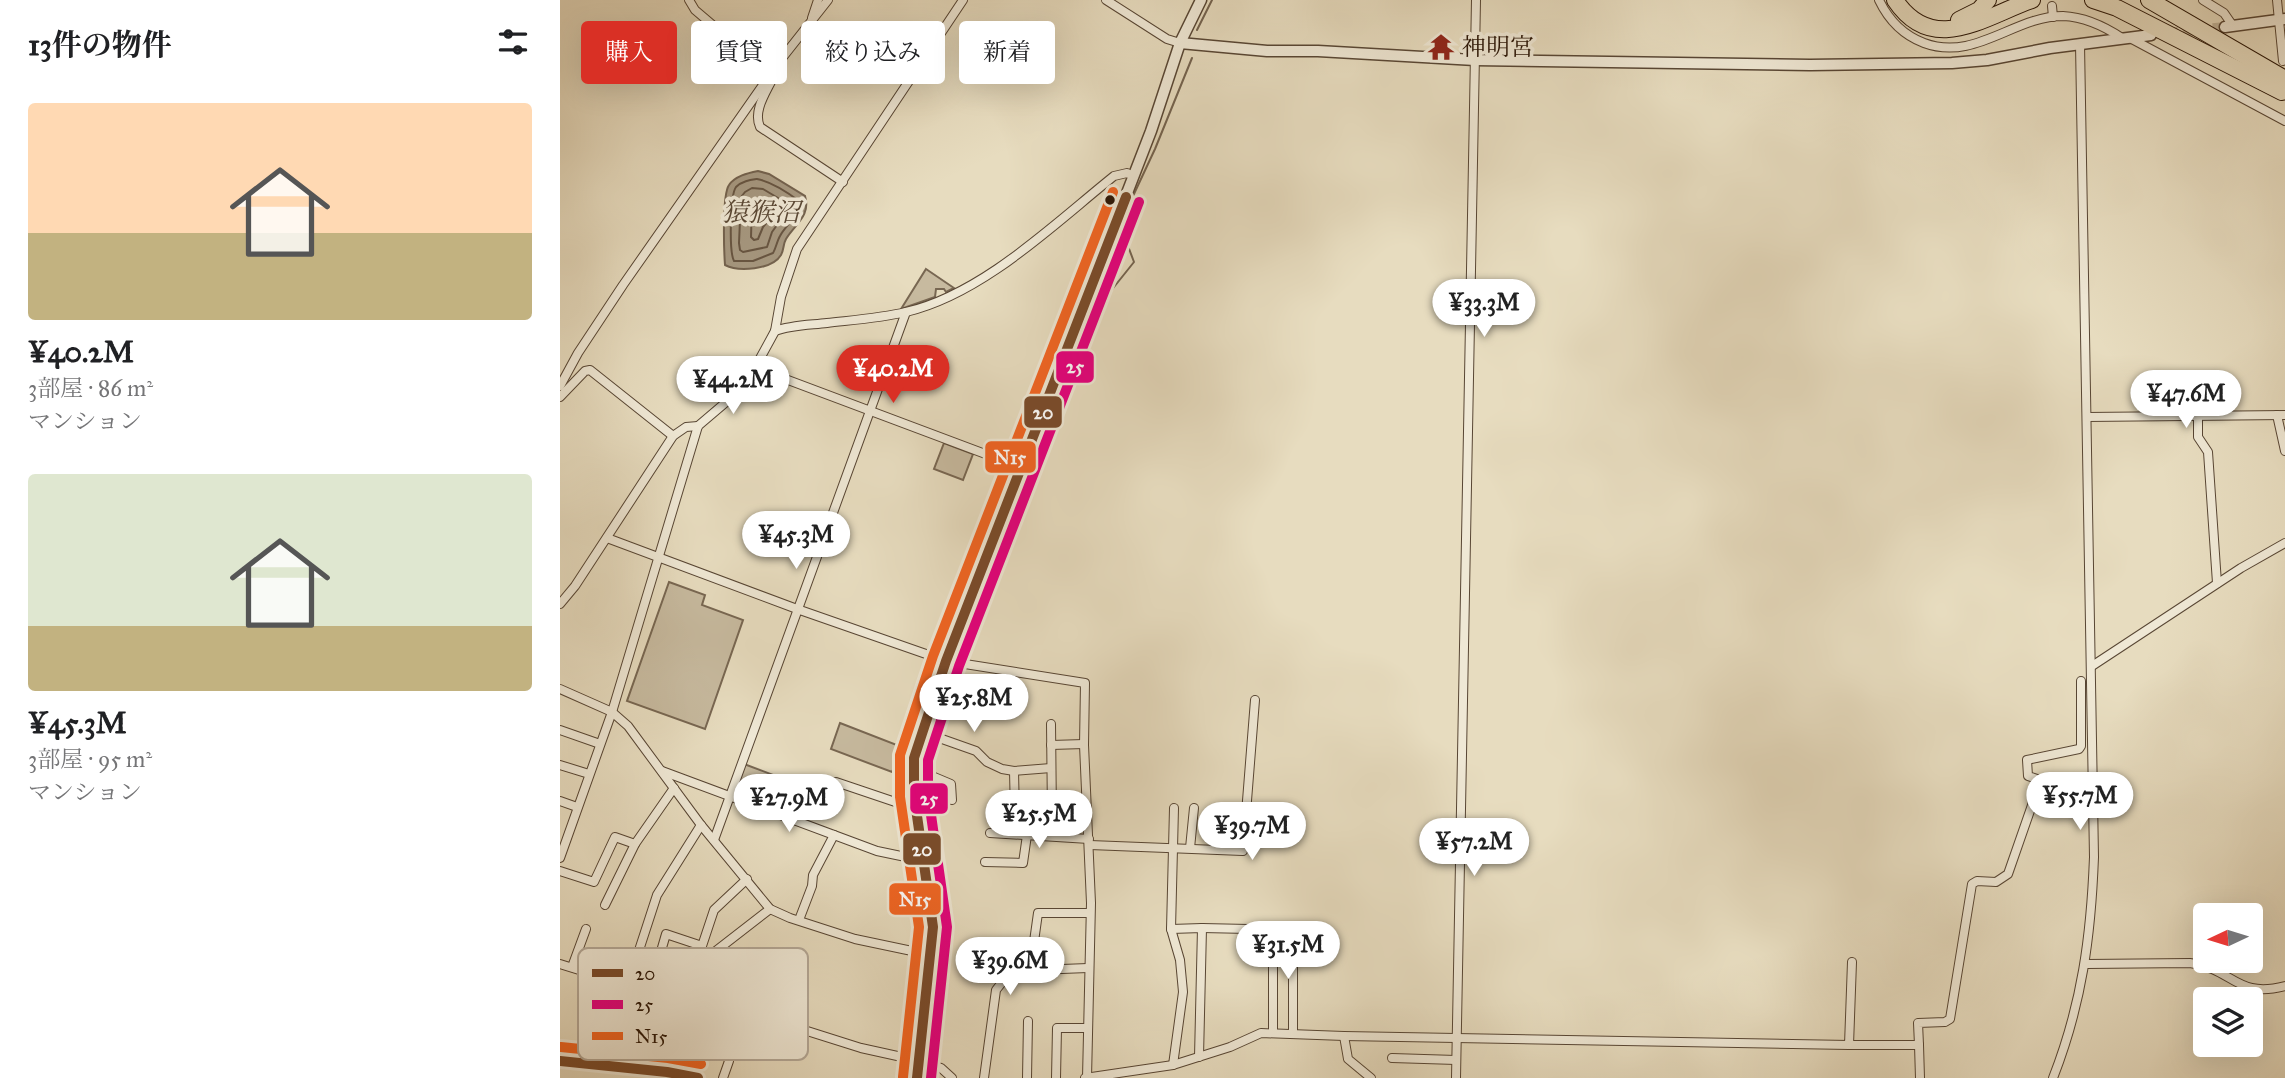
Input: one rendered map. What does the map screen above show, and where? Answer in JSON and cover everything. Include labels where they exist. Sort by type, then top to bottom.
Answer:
[{"type":"highway","points":[[1895,0],[1921,24],[1950,30],[1980,22],[2032,0]]},
{"type":"highway","points":[[1904,0],[1921,15],[1948,22],[1972,15],[1988,0]]},
{"type":"highway","points":[[2093,0],[2116,8],[2284,88]]},
{"type":"highway","points":[[2125,0],[2284,88]]},
{"type":"highway","points":[[2148,0],[2266,68]]},
{"type":"highway","points":[[2160,0],[2266,68],[2284,88]]},
{"type":"street","points":[[689,0],[695,10],[708,21]]},
{"type":"street","points":[[812,21],[818,0]]},
{"type":"street","points":[[812,21],[828,0]]},
{"type":"street","points":[[812,21],[835,0]]},
{"type":"street","points":[[560,858],[612,712],[698,426],[745,387],[775,331],[781,297],[797,249],[962,0]]},
{"type":"street","points":[[1106,0],[1167,39],[1180,43],[1267,51],[1318,51],[1475,60],[1701,65],[1939,63],[1987,60],[2080,44],[2151,36]]},
{"type":"street","points":[[917,1078],[933,927],[916,809],[913,768],[923,728],[1020,467],[1134,176],[1180,43],[1201,0]]},
{"type":"street","points":[[1456,1078],[1476,0]]},
{"type":"street","points":[[1879,0],[1889,17],[1906,34],[1930,45],[1945,48],[1971,46],[2024,25],[2053,17],[2063,16],[2093,22],[2285,121]]},
{"type":"street","points":[[2203,0],[2224,13],[2229,26],[2282,19]]},
{"type":"street","points":[[2277,0],[2282,19],[2283,61]]},
{"type":"street","points":[[2052,6],[2053,17]]},
{"type":"street","points":[[787,53],[801,35]]},
{"type":"street","points":[[2053,1078],[2069,1036],[2085,964],[2092,913],[2094,857],[2080,44]]},
{"type":"street","points":[[560,386],[578,353],[623,285],[764,84]]},
{"type":"street","points":[[770,84],[760,104],[757,121],[760,127],[843,182]]},
{"type":"street","points":[[775,331],[794,326],[906,312],[941,300],[986,275],[1114,176],[1127,173],[1134,176]]},
{"type":"street","points":[[714,840],[906,312]]},
{"type":"street","points":[[756,368],[1020,467]]},
{"type":"street","points":[[560,397],[585,371],[590,370],[673,436]]},
{"type":"street","points":[[2087,417],[2281,415],[2285,451]]},
{"type":"street","points":[[2198,416],[2198,437],[2208,452],[2217,583]]},
{"type":"street","points":[[560,604],[576,586],[673,436],[686,427],[698,426]]},
{"type":"street","points":[[607,538],[946,662],[1085,683],[1084,744],[1090,913],[1086,1078],[1173,1065],[1261,1033],[1273,1032],[1344,1036],[1919,1045]]},
{"type":"street","points":[[2092,666],[2217,583],[2285,543]]},
{"type":"street","points":[[1920,1078],[1918,1023],[1945,1022],[1950,1018],[1972,884],[1977,880],[1996,882],[2008,874],[2039,785],[2037,779],[2028,776],[2027,760],[2079,749],[2081,746],[2081,681]]},
{"type":"street","points":[[560,689],[612,712],[628,726],[701,825],[770,909],[855,939],[931,955]]},
{"type":"street","points":[[990,833],[1243,851],[1255,700]]},
{"type":"street","points":[[1014,771],[1015,815],[1052,816],[1051,724]]},
{"type":"street","points":[[923,728],[942,739],[976,751],[987,762],[1002,769],[1014,771],[1051,768]]},
{"type":"street","points":[[560,730],[600,744]]},
{"type":"street","points":[[1051,745],[1084,744]]},
{"type":"street","points":[[560,765],[589,774]]},
{"type":"street","points":[[913,768],[951,785],[952,800]]},
{"type":"street","points":[[662,771],[877,851],[925,861]]},
{"type":"street","points":[[836,782],[916,809]]},
{"type":"street","points":[[605,905],[635,844],[674,788]]},
{"type":"street","points":[[560,801],[578,807]]},
{"type":"street","points":[[1173,1065],[1183,992],[1180,960],[1171,929],[1174,808]]},
{"type":"street","points":[[1190,848],[1194,808]]},
{"type":"street","points":[[640,948],[657,895],[701,825]]},
{"type":"street","points":[[799,920],[812,886],[813,875],[834,835]]},
{"type":"street","points":[[985,862],[1023,863],[1027,835]]},
{"type":"street","points":[[560,871],[594,882],[615,837],[635,844]]},
{"type":"street","points":[[662,948],[666,934],[702,946],[715,909],[747,879]]},
{"type":"street","points":[[720,948],[770,909]]},
{"type":"street","points":[[1031,970],[1038,913],[1090,913]]},
{"type":"street","points":[[1199,1056],[1202,928]]},
{"type":"street","points":[[579,948],[586,929]]},
{"type":"street","points":[[1171,929],[1293,930],[1293,1034]]},
{"type":"street","points":[[1273,929],[1273,1032]]},
{"type":"street","points":[[572,967],[578,951]]},
{"type":"street","points":[[1849,1045],[1852,962]]},
{"type":"street","points":[[2085,964],[2190,963],[2207,965],[2253,990],[2272,990],[2285,986]]},
{"type":"street","points":[[560,964],[578,969]]},
{"type":"street","points":[[984,1078],[996,990],[1011,971],[1088,968]]},
{"type":"street","points":[[1027,1078],[1028,1021]]},
{"type":"street","points":[[1056,1078],[1057,1028],[1088,1028]]},
{"type":"street","points":[[808,1032],[920,1061],[941,1068],[952,1078]]},
{"type":"street","points":[[1344,1036],[1348,1059],[1371,1078]]},
{"type":"street","points":[[1392,1058],[1456,1060]]},
{"type":"street","points":[[723,1078],[728,1060]]},
{"type":"street","points":[[564,1062],[667,1072],[698,1078]]},
{"type":"shaded area","points":[[926,269],[954,288],[946,292],[944,289],[936,289],[935,297],[901,309]]},
{"type":"shaded area","points":[[944,443],[973,454],[963,480],[934,469]]},
{"type":"shaded area","points":[[669,582],[705,595],[702,605],[743,620],[705,729],[627,701]]},
{"type":"shaded area","points":[[840,723],[902,747],[892,772],[831,749]]},
{"type":"shaded area","points":[[744,764],[813,790],[803,816],[736,790]]},
{"type":"water","name":"猿猴沼","points":[[758,171],[769,174],[805,196],[806,209],[786,239],[777,260],[763,267],[731,267],[725,265],[724,211],[727,191],[735,179]]},
{"type":"waterway","points":[[1197,30],[1212,0]]},
{"type":"waterway","points":[[1126,211],[1192,58]]},
{"type":"waterway","points":[[1032,489],[1038,457],[1044,450],[1065,389],[1068,362],[1079,345],[1095,305],[1110,292],[1134,262],[1122,230],[1123,216]]},
{"type":"tunnel","points":[[2168,33],[2225,27]]},
{"type":"transit line","name":"N15","points":[[903,1077],[919,927],[900,797],[900,755],[933,656],[1113,192]]},
{"type":"transit line","name":"20","points":[[917,1078],[933,927],[914,795],[914,758],[946,661],[1126,197]]},
{"type":"transit line","name":"25","points":[[931,1078],[947,927],[928,794],[928,760],[959,666],[1139,202]]},
{"type":"transit line","name":"N15","points":[[561,1047],[578,1049]]},
{"type":"transit line","name":"N15","points":[[679,1060],[701,1064]]},
{"type":"transit line","name":"20","points":[[560,1061],[667,1072],[698,1078]]},
{"type":"place","name":"神明宮","points":[[1441,47]]}]
